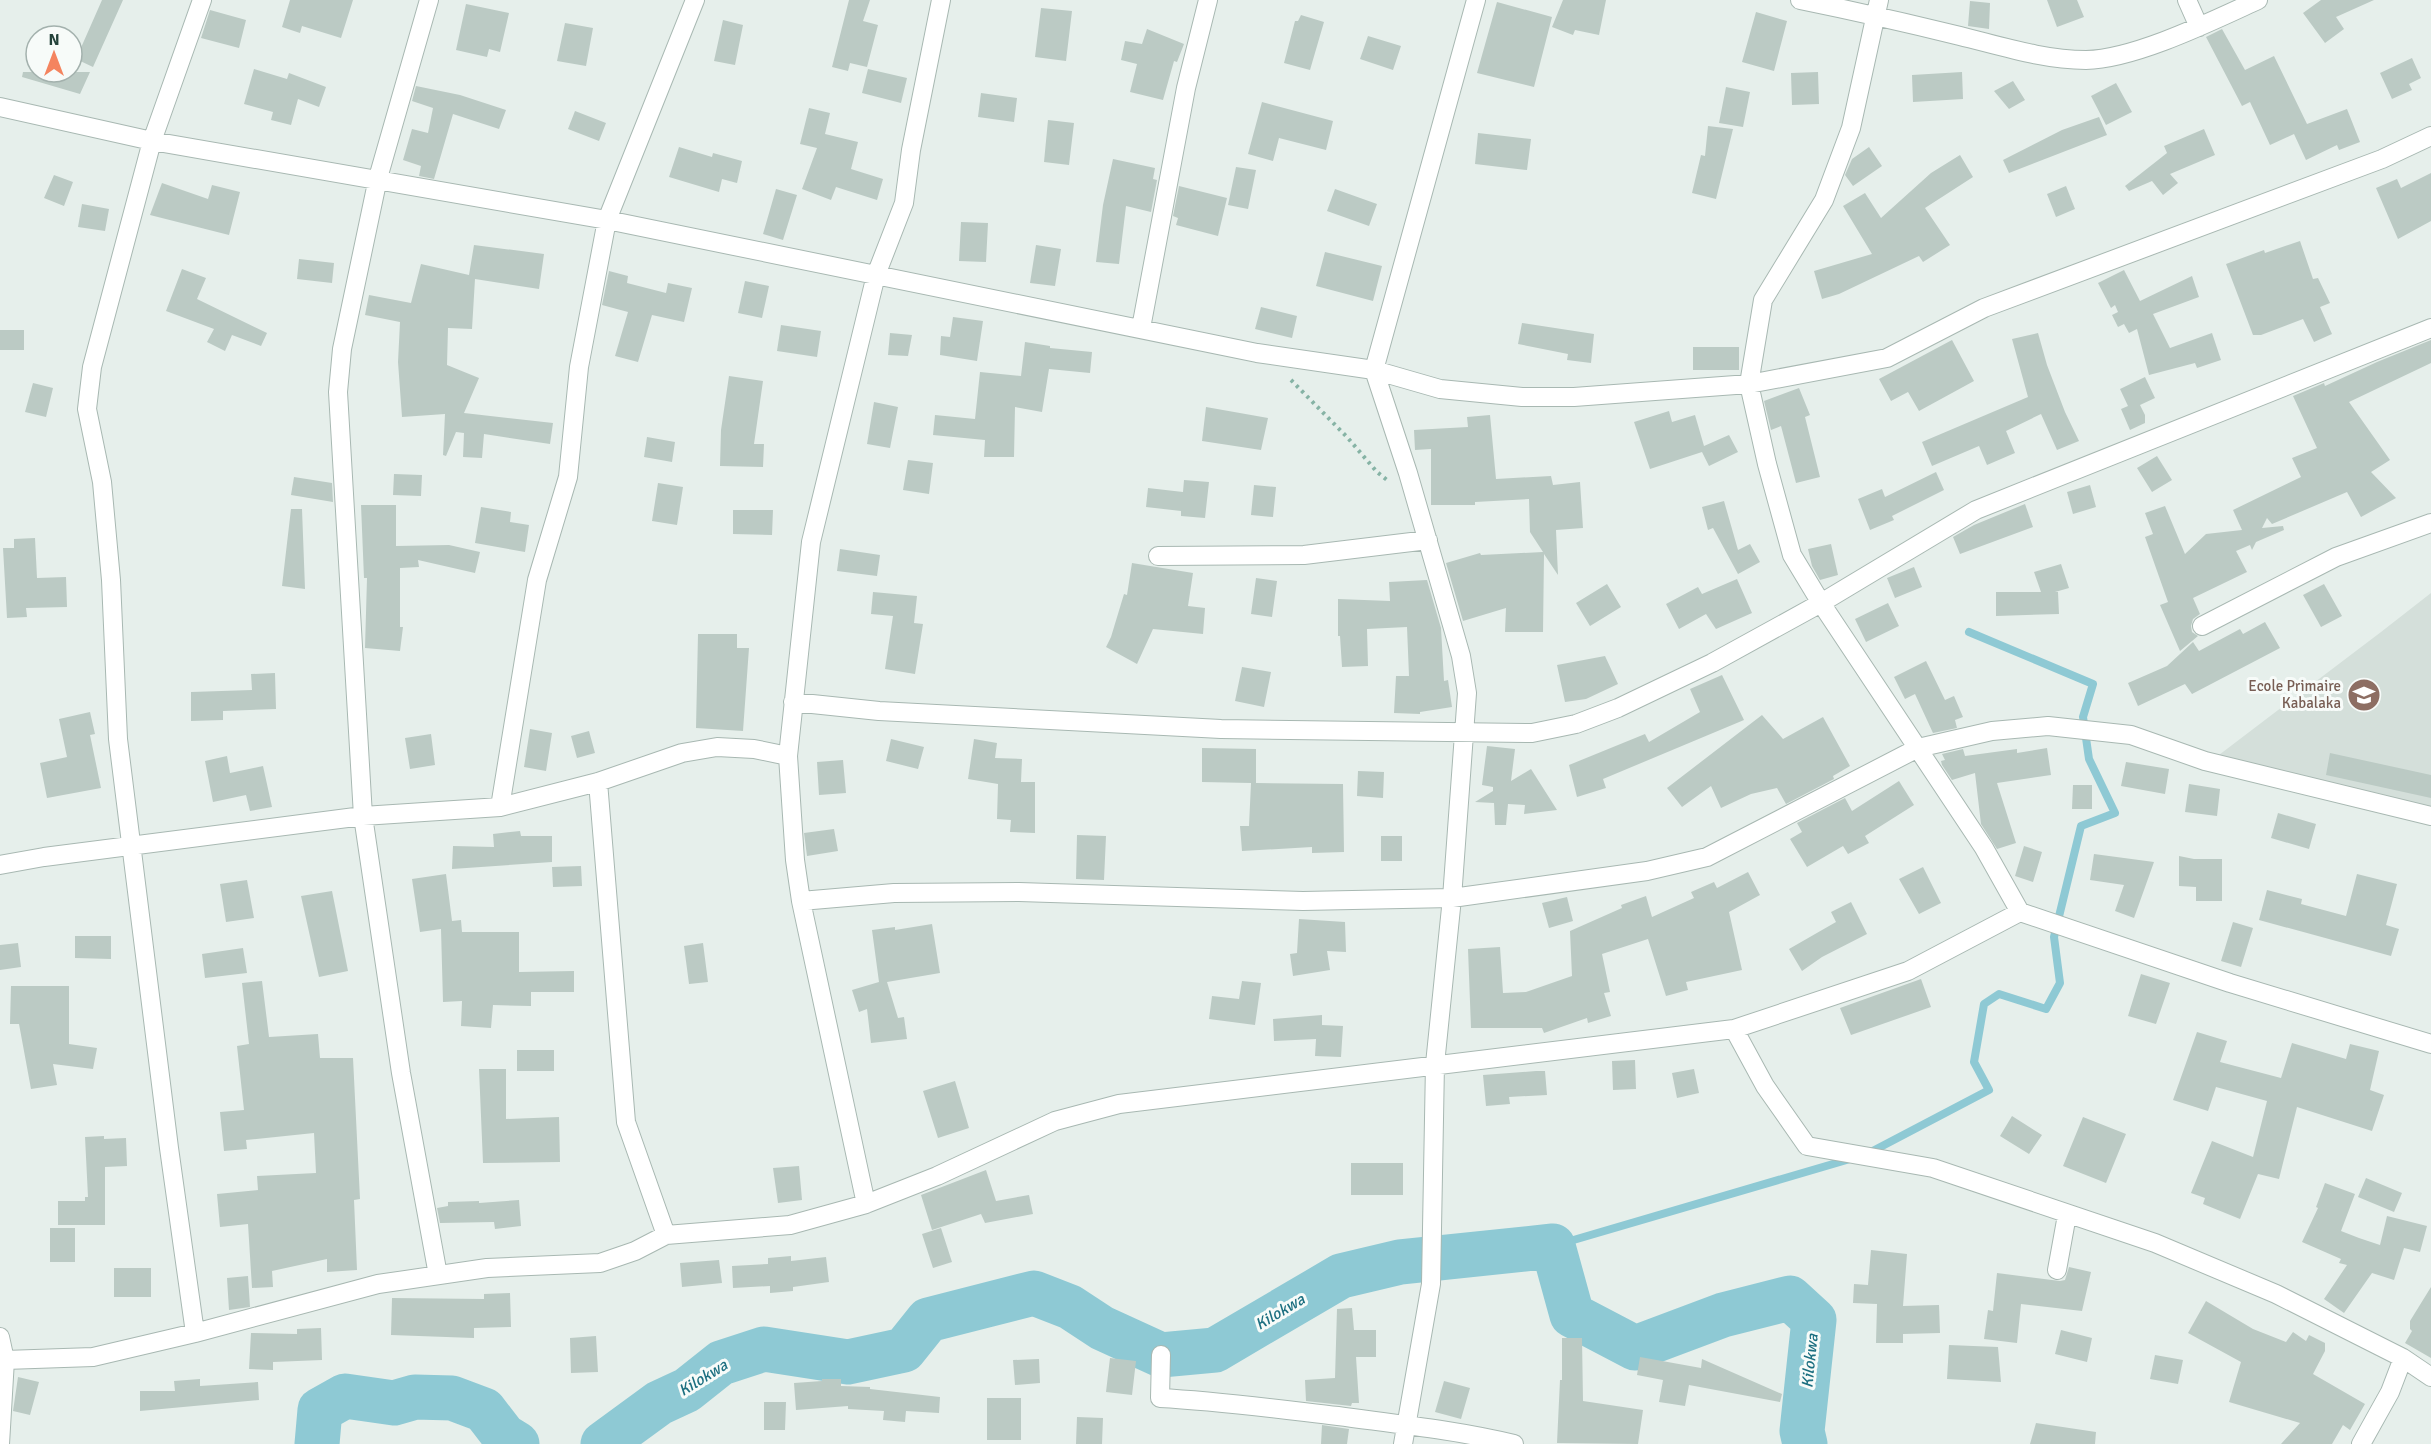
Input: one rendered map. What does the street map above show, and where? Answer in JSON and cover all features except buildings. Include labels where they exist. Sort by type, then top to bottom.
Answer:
[{"type":"street","points":[[195,1333],[169,1148],[118,739],[111,580],[102,482],[87,409],[92,367],[152,141],[202,0]]},
{"type":"street","points":[[429,0],[378,178],[342,349],[338,392],[363,816],[401,1073],[438,1275]]},
{"type":"street","points":[[500,807],[537,580],[568,477],[579,368],[607,220],[695,0]]},
{"type":"street","points":[[866,1204],[801,901],[795,860],[788,756],[811,542],[876,275],[904,202],[911,150],[941,0]]},
{"type":"street","points":[[1141,328],[1186,88],[1208,0]]},
{"type":"street","points":[[1403,1444],[1431,1284],[1435,1064],[1452,898],[1467,693],[1461,656],[1428,540],[1374,370],[1476,0]]},
{"type":"street","points":[[1800,0],[1878,8],[2033,54],[2087,60],[2128,52],[2199,27],[2258,0]]},
{"type":"street","points":[[2187,0],[2199,27]]},
{"type":"street","points":[[1878,8],[1851,128],[1824,200],[1763,300],[1749,384],[1767,464],[1792,555],[1821,603],[1984,848],[2020,912],[2230,983],[2431,1044]]},
{"type":"street","points":[[0,107],[152,141],[378,178],[607,220],[1257,353],[1374,370],[1440,389],[1522,398],[1574,398],[1749,384],[1887,358],[1984,308],[2382,159],[2431,136]]},
{"type":"street","points":[[793,702],[879,711],[1221,729],[1532,733],[1576,724],[1618,708],[1712,663],[1821,603],[1976,510],[2431,328]]},
{"type":"street","points":[[2202,626],[2336,557],[2431,523]]},
{"type":"street","points":[[1158,556],[1304,555],[1428,540]]},
{"type":"street","points":[[801,901],[894,893],[1007,892],[1097,893],[1303,902],[1452,898],[1647,871],[1707,857],[1918,748],[1992,731],[2048,726],[2131,735],[2205,761],[2431,816]]},
{"type":"street","points":[[0,865],[44,857],[363,816],[500,807],[598,782],[682,753],[717,747],[754,749],[788,756]]},
{"type":"street","points":[[598,782],[626,1122],[666,1235]]},
{"type":"street","points":[[5,1360],[93,1357],[195,1333],[378,1284],[487,1268],[600,1263],[635,1251],[666,1235],[790,1225],[866,1204],[937,1176],[1055,1121],[1119,1104],[1734,1029],[1908,971],[2020,912]]},
{"type":"street","points":[[1734,1029],[1765,1086],[1807,1146],[1933,1168],[2155,1243],[2276,1294],[2403,1358],[2431,1377]]},
{"type":"street","points":[[2057,1270],[2067,1215]]},
{"type":"street","points":[[0,1337],[5,1360],[0,1444]]},
{"type":"street","points":[[1161,1355],[1160,1398],[1200,1400],[1407,1424],[1478,1435],[1514,1444]]},
{"type":"street","points":[[2361,1444],[2390,1392],[2403,1358]]},
{"type":"path","points":[[1284,375],[1347,437],[1377,472],[1399,488],[1408,473]]},
{"type":"shaded area","name":"Ecole Primaire Kabalaka","points":[[2431,593],[2431,809],[2215,758],[2381,632]]},
{"type":"waterway","points":[[1867,1154],[1989,1090],[1974,1062],[1984,1004],[1999,994],[2046,1009],[2060,983],[2054,937],[2081,826],[2115,813],[2089,759],[2083,717],[2093,684],[1969,632]]},
{"type":"waterway","points":[[1553,1246],[1850,1159]]},
{"type":"waterway","name":"Kilokwa","points":[[603,1444],[659,1403],[687,1390],[721,1363],[764,1349],[848,1362],[904,1350],[928,1320],[1034,1293],[1070,1307],[1102,1328],[1161,1355],[1215,1350],[1341,1276],[1400,1262],[1553,1246],[1572,1315],[1635,1348],[1723,1315],[1790,1298],[1814,1320],[1802,1431],[1805,1444]]},
{"type":"waterway","name":"Kilokwa","points":[[317,1444],[320,1410],[345,1396],[394,1403],[415,1397],[452,1398],[484,1410],[504,1436],[517,1444]]},
{"type":"place","name":"Ecole Primaire Kabalaka","points":[[2364,695]]}]
